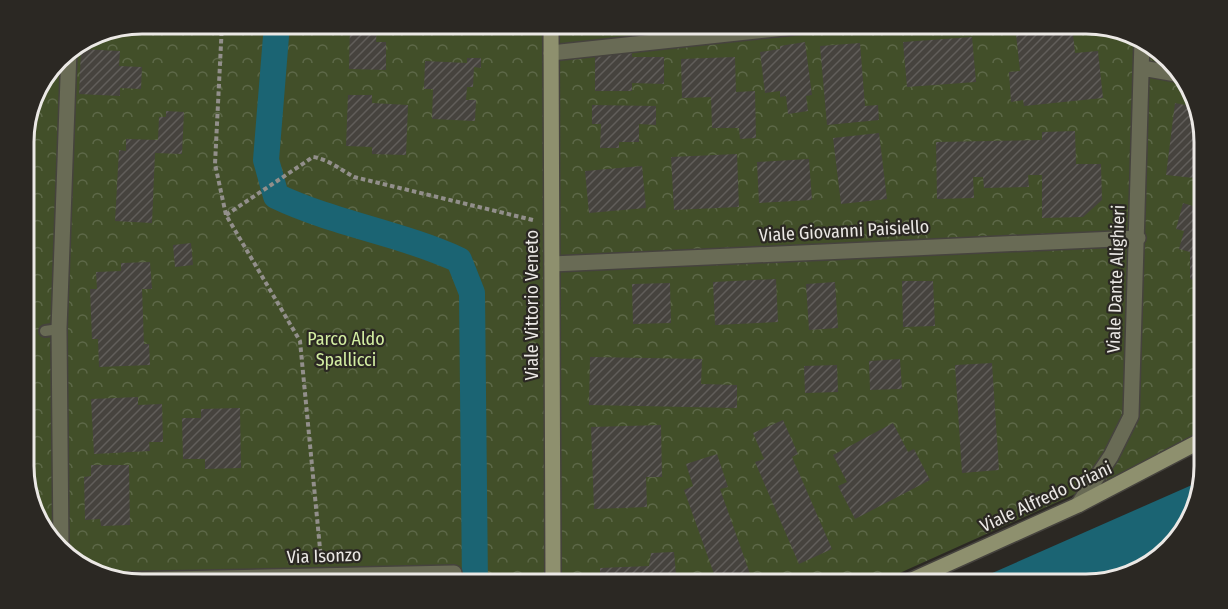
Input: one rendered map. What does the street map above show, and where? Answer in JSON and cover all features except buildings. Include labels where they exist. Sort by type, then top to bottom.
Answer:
[{"type":"street","name":"Viale Vittorio Veneto","points":[[551,34],[553,574]]},
{"type":"street","points":[[551,53],[729,34]]},
{"type":"street","name":"Viale Dante Alighieri","points":[[1078,505],[1111,456],[1131,416],[1142,51]]},
{"type":"street","points":[[61,537],[52,330],[68,64]]},
{"type":"street","points":[[1142,68],[1168,73]]},
{"type":"street","name":"Viale Giovanni Paisiello","points":[[552,264],[1138,238]]},
{"type":"street","name":"Viale Alfredo Oriani","points":[[925,574],[1078,505],[1194,444]]},
{"type":"street","name":"Via Isonzo","points":[[388,574],[454,573]]},
{"type":"path","points":[[222,34],[215,164],[226,215],[300,341],[322,574]]},
{"type":"path","points":[[226,215],[313,157],[325,159],[334,167],[354,177],[519,218],[552,223]]},
{"type":"green space","name":"Parco Aldo Spallicci","points":[[142,34],[1086,34],[1120,40],[1146,53],[1167,71],[1185,101],[1193,128],[1194,441],[897,574],[135,574],[108,569],[82,556],[61,538],[40,501],[35,481],[35,128],[38,115],[53,82],[71,61],[88,49],[108,40]]},
{"type":"water","points":[[1192,485],[1182,514],[1167,538],[1146,556],[1120,569],[1093,574],[990,574]]},
{"type":"waterway","points":[[276,34],[266,160],[276,196],[298,206],[414,243],[459,260],[472,293],[475,574]]}]
